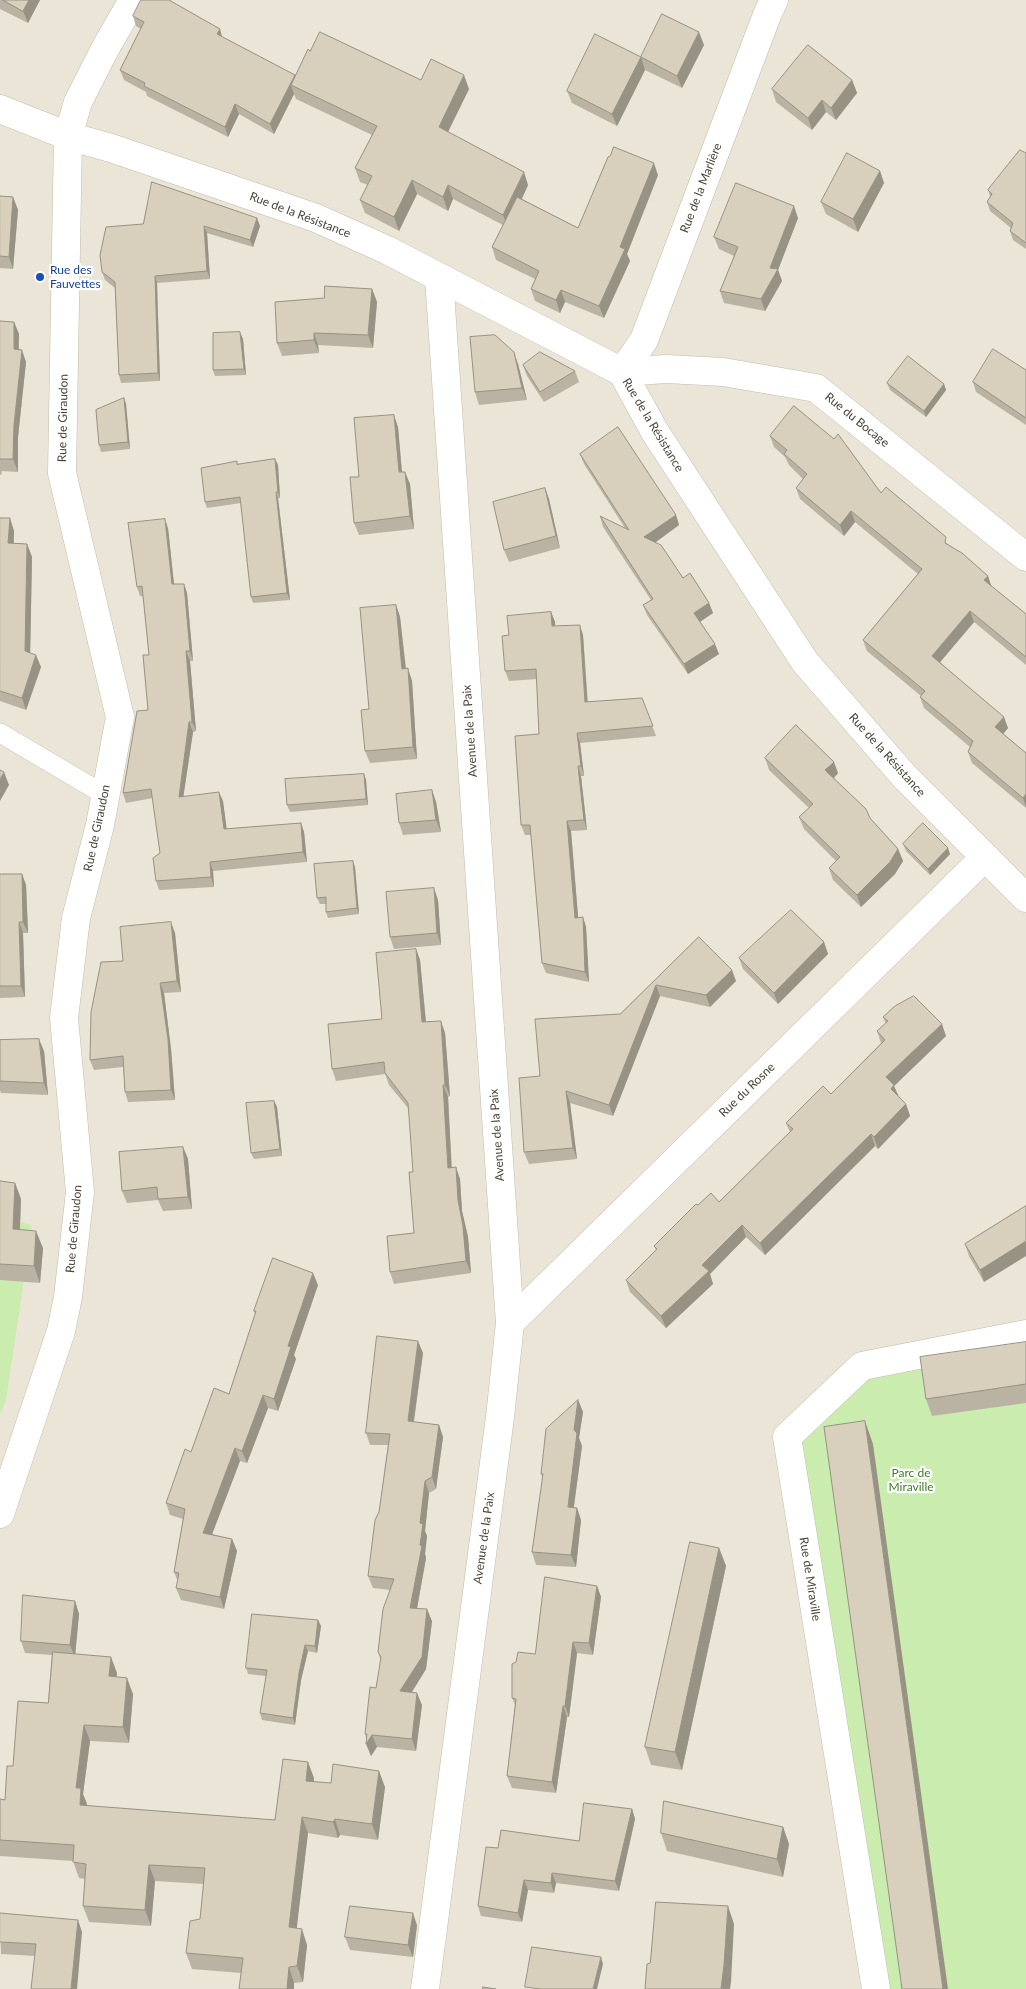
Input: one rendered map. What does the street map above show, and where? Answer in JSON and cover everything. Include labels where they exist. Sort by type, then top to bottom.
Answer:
[{"type":"street","points":[[68,136],[78,102],[133,0]]},
{"type":"street","name":"Rue de la Marlière","points":[[622,372],[644,340],[766,15],[774,0]]},
{"type":"street","name":"Rue de la Résistance","points":[[0,109],[68,136],[111,148],[316,218],[387,250],[622,372],[655,432],[805,662],[904,776],[1026,898]]},
{"type":"street","name":"Rue de Giraudon","points":[[0,1514],[61,1331],[68,1297],[80,1192],[64,1018],[76,918],[100,825],[120,717],[62,472],[68,136]]},
{"type":"street","name":"Avenue de la Paix","points":[[425,1989],[497,1437],[510,1323],[439,277]]},
{"type":"street","name":"Rue du Bocage","points":[[622,372],[666,369],[723,372],[816,388],[1026,557]]},
{"type":"street","name":"Rue du Rosne","points":[[510,1323],[984,858]]},
{"type":"street","name":"Rue de Miraville","points":[[876,1989],[787,1437],[862,1366],[1026,1334]]},
{"type":"lane","points":[[0,733],[105,795]]},
{"type":"shaded area","points":[[0,0],[1026,0],[1026,1989],[0,1989]]},
{"type":"green space","points":[[0,1213],[32,1226],[6,1400],[0,1414]]},
{"type":"green space","name":"Parc de Miraville","points":[[1026,1334],[1026,1989],[876,1989],[787,1437],[862,1366]]},
{"type":"building","points":[[3,0],[29,0],[23,11]]},
{"type":"building","points":[[141,0],[169,0],[220,29],[217,34],[295,75],[270,124],[235,104],[225,127],[144,86],[145,83],[120,70],[144,22],[133,16]]},
{"type":"building","points":[[662,14],[699,32],[677,76],[641,57]]},
{"type":"building","points":[[320,32],[421,80],[431,59],[464,75],[439,127],[524,172],[503,215],[448,185],[443,197],[412,180],[394,217],[360,200],[372,176],[355,168],[377,126],[291,85],[308,49],[310,51]]},
{"type":"building","points":[[595,34],[641,57],[612,114],[567,91]]},
{"type":"building","points":[[808,45],[852,80],[831,108],[822,100],[808,118],[772,89]]},
{"type":"building","points":[[614,147],[654,163],[620,247],[625,249],[599,306],[561,290],[556,300],[531,289],[539,271],[492,247],[517,197],[578,228]]},
{"type":"building","points":[[1020,150],[1026,153],[1026,243],[1010,231],[1013,223],[987,202],[992,194],[988,190]]},
{"type":"building","points":[[847,153],[880,171],[853,219],[821,202]]},
{"type":"building","points":[[152,182],[257,218],[250,240],[204,226],[207,271],[155,276],[158,373],[119,375],[115,282],[102,272],[100,255],[106,227],[143,224]]},
{"type":"building","points":[[736,183],[794,206],[770,268],[778,269],[761,299],[720,291],[738,247],[714,237]]},
{"type":"building","points":[[0,196],[13,197],[9,257],[0,256]]},
{"type":"building","points":[[325,286],[372,289],[368,335],[314,333],[314,340],[277,343],[275,302],[324,298]]},
{"type":"building","points":[[0,321],[14,322],[14,349],[22,350],[14,425],[13,459],[0,459]]},
{"type":"building","points":[[240,332],[244,369],[213,370],[213,333]]},
{"type":"building","points":[[495,335],[514,352],[522,388],[475,392],[470,337]]},
{"type":"building","points":[[993,349],[1026,370],[1026,418],[973,382]]},
{"type":"building","points":[[540,352],[575,371],[540,392],[523,365]]},
{"type":"building","points":[[908,356],[944,384],[924,411],[887,383]]},
{"type":"building","points":[[124,398],[128,442],[99,445],[96,410]]},
{"type":"building","points":[[794,406],[834,439],[838,434],[881,493],[886,487],[946,537],[945,543],[962,553],[988,576],[984,580],[1026,614],[1026,657],[970,611],[932,656],[1004,717],[995,727],[1026,753],[1026,794],[1023,798],[968,752],[973,741],[920,697],[925,691],[863,640],[922,569],[851,511],[840,525],[796,488],[807,474],[784,454],[787,450],[770,436]]},
{"type":"building","points":[[394,415],[399,472],[405,472],[410,516],[354,523],[350,477],[359,477],[354,418]]},
{"type":"building","points":[[618,427],[676,515],[644,537],[661,545],[683,578],[690,573],[709,603],[694,613],[715,644],[684,664],[643,605],[653,599],[600,516],[629,530],[580,454]]},
{"type":"building","points":[[275,459],[278,492],[276,492],[287,593],[251,597],[240,497],[205,502],[201,468],[237,461],[237,464]]},
{"type":"building","points":[[545,488],[556,536],[504,550],[493,502]]},
{"type":"building","points":[[0,518],[10,518],[8,543],[27,544],[25,651],[36,655],[22,698],[0,691]]},
{"type":"building","points":[[165,519],[172,584],[184,584],[190,651],[186,651],[192,722],[189,722],[179,797],[219,792],[224,829],[301,823],[303,852],[210,862],[211,877],[156,881],[153,858],[160,853],[151,789],[123,793],[137,711],[148,710],[143,655],[149,655],[142,586],[137,587],[128,523]]},
{"type":"building","points":[[396,605],[402,669],[408,668],[413,747],[365,751],[361,710],[369,709],[360,608]]},
{"type":"building","points":[[551,612],[552,626],[580,625],[585,702],[642,698],[653,726],[577,733],[581,766],[578,766],[584,820],[567,821],[575,918],[583,917],[585,972],[542,963],[530,825],[521,825],[515,736],[539,734],[536,669],[505,671],[502,636],[509,635],[507,616]]},
{"type":"building","points":[[796,725],[834,762],[825,770],[866,809],[870,818],[898,849],[890,862],[857,895],[829,868],[840,857],[799,817],[813,804],[765,758]]},
{"type":"building","points":[[0,770],[4,772],[0,780]]},
{"type":"building","points":[[364,774],[366,799],[287,805],[285,779]]},
{"type":"building","points":[[432,790],[436,820],[399,823],[396,794]]},
{"type":"building","points":[[923,823],[948,848],[928,869],[903,844]]},
{"type":"building","points":[[353,861],[357,908],[326,912],[326,897],[317,898],[314,864]]},
{"type":"building","points":[[0,874],[22,874],[23,922],[19,922],[21,986],[0,986]]},
{"type":"building","points":[[434,888],[437,933],[390,937],[386,892]]},
{"type":"building","points":[[791,910],[824,942],[774,993],[739,958]]},
{"type":"building","points":[[171,922],[177,981],[160,983],[168,1039],[171,1090],[125,1092],[123,1056],[90,1060],[91,1012],[101,962],[123,961],[120,927]]},
{"type":"building","points":[[699,937],[732,970],[706,995],[656,985],[609,1105],[566,1091],[573,1148],[524,1152],[519,1078],[540,1076],[535,1019],[620,1014]]},
{"type":"building","points":[[416,949],[422,1022],[441,1021],[448,1168],[456,1167],[458,1200],[463,1226],[466,1261],[390,1272],[387,1236],[414,1233],[409,1172],[413,1172],[408,1103],[385,1073],[384,1062],[332,1069],[328,1024],[382,1019],[376,953]]},
{"type":"building","points":[[914,996],[942,1024],[886,1077],[894,1085],[891,1089],[906,1104],[874,1137],[871,1134],[760,1243],[742,1225],[702,1265],[709,1271],[661,1316],[626,1280],[657,1249],[654,1246],[696,1204],[698,1205],[711,1193],[719,1202],[793,1129],[786,1123],[823,1086],[831,1094],[885,1040],[877,1031],[888,1021],[883,1017],[895,1006]]},
{"type":"building","points":[[39,1039],[44,1083],[0,1081],[0,1040]]},
{"type":"building","points":[[274,1101],[280,1149],[251,1153],[246,1103]]},
{"type":"building","points":[[183,1147],[188,1197],[158,1199],[157,1187],[122,1191],[119,1152]]},
{"type":"building","points":[[0,1181],[15,1183],[13,1229],[36,1231],[34,1266],[0,1264]]},
{"type":"building","points":[[1026,1206],[1026,1241],[980,1270],[965,1244]]},
{"type":"building","points":[[273,1258],[313,1273],[288,1346],[291,1347],[274,1399],[263,1395],[242,1451],[235,1448],[203,1533],[232,1539],[220,1597],[176,1588],[179,1573],[174,1572],[185,1509],[166,1503],[185,1449],[191,1452],[214,1388],[229,1394],[256,1311],[254,1311]]},
{"type":"building","points":[[377,1336],[418,1341],[408,1421],[439,1425],[432,1477],[425,1481],[420,1523],[423,1524],[420,1545],[422,1546],[410,1608],[427,1609],[422,1657],[400,1691],[417,1693],[412,1739],[372,1735],[366,1744],[367,1734],[365,1734],[370,1687],[376,1688],[381,1657],[378,1652],[383,1609],[394,1579],[368,1576],[375,1520],[379,1512],[390,1434],[366,1433]]},
{"type":"building","points":[[1026,1342],[1026,1384],[926,1399],[920,1357]]},
{"type":"building","points":[[578,1400],[574,1430],[577,1433],[568,1507],[577,1508],[571,1555],[532,1552],[543,1474],[541,1474],[546,1429]]},
{"type":"building","points":[[865,1421],[943,1989],[902,1989],[824,1427]]},
{"type":"building","points":[[690,1542],[719,1548],[675,1752],[645,1747]]},
{"type":"building","points":[[545,1577],[597,1586],[589,1643],[573,1642],[565,1706],[563,1706],[552,1782],[507,1776],[516,1699],[512,1698],[512,1664],[516,1662],[518,1652],[535,1654]]},
{"type":"building","points":[[23,1595],[75,1601],[70,1645],[21,1641]]},
{"type":"building","points":[[252,1614],[318,1620],[315,1646],[305,1645],[293,1718],[260,1713],[267,1670],[246,1668]]},
{"type":"building","points":[[53,1652],[111,1657],[109,1676],[127,1678],[123,1727],[84,1725],[76,1788],[81,1788],[80,1805],[275,1820],[283,1759],[308,1762],[306,1781],[331,1783],[333,1764],[379,1771],[372,1824],[335,1819],[333,1822],[302,1817],[289,1927],[302,1929],[297,1966],[289,1967],[287,1989],[239,1989],[243,1958],[186,1953],[190,1921],[200,1919],[205,1868],[149,1865],[145,1910],[83,1906],[86,1864],[73,1862],[74,1845],[0,1840],[0,1799],[5,1800],[7,1766],[13,1766],[18,1701],[48,1703]]},
{"type":"building","points":[[664,1801],[783,1827],[777,1859],[661,1833]]},
{"type":"building","points":[[584,1803],[632,1809],[615,1881],[552,1873],[551,1883],[524,1880],[518,1913],[478,1906],[486,1847],[498,1848],[501,1830],[579,1841]]},
{"type":"building","points":[[656,1902],[728,1906],[721,1989],[645,1989],[647,1964],[650,1963]]},
{"type":"building","points":[[350,1906],[413,1913],[408,1945],[345,1937]]},
{"type":"building","points":[[0,1913],[78,1920],[71,1989],[31,1989],[36,1944],[0,1942]]},
{"type":"building","points":[[532,1947],[601,1957],[593,1989],[541,1989],[525,1987]]},
{"type":"place","name":"Rue des Fauvettes","points":[[40,277]]}]
